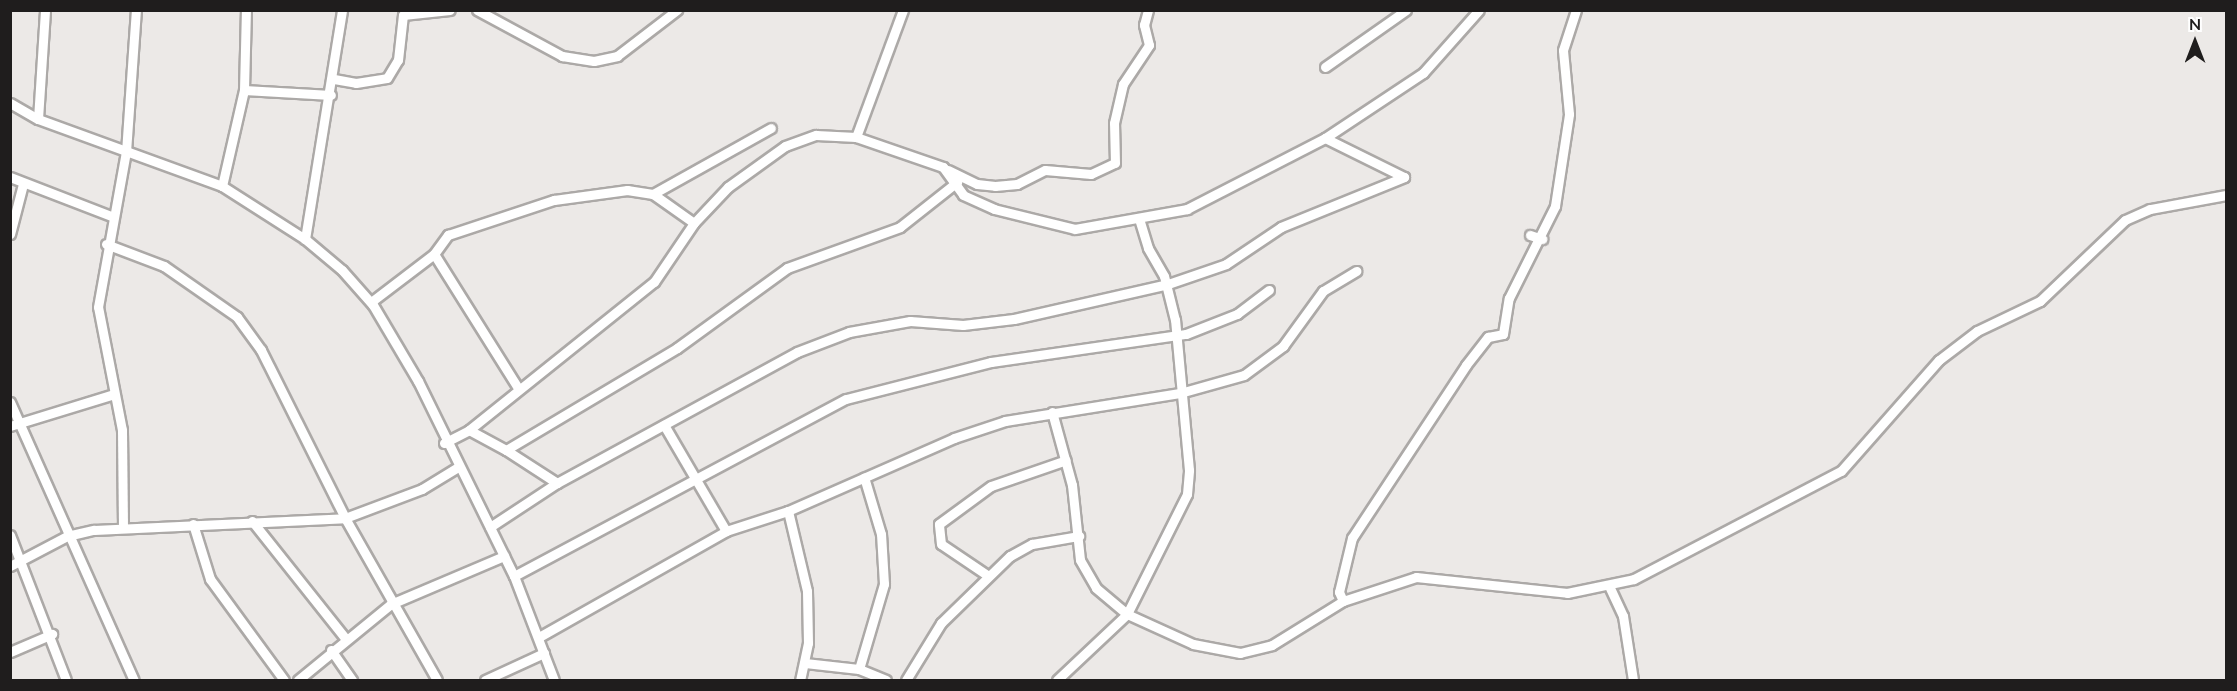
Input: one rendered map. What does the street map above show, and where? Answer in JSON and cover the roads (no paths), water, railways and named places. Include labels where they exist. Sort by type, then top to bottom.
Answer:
[{"type":"street","points":[[38,119],[45,10]]},
{"type":"street","points":[[123,527],[122,430],[111,395],[99,321],[106,244],[126,152],[136,10]]},
{"type":"street","points":[[222,186],[244,90],[246,10]]},
{"type":"street","points":[[305,239],[334,79],[342,10]]},
{"type":"street","points":[[334,79],[356,82],[387,78],[398,60],[403,15],[450,10]]},
{"type":"street","points":[[477,10],[562,56],[594,61],[618,56],[677,10]]},
{"type":"street","points":[[856,137],[903,10]]},
{"type":"street","points":[[444,443],[469,430],[518,388],[654,282],[694,223],[728,187],[785,146],[816,135],[856,137],[943,167],[977,184],[995,186],[1017,184],[1045,170],[1091,174],[1115,163],[1114,123],[1123,84],[1149,45],[1144,25],[1148,10]]},
{"type":"street","points":[[1325,67],[1406,10]]},
{"type":"street","points":[[943,167],[957,182],[963,195],[1035,222],[1075,229],[1187,209],[1325,138],[1437,64],[1479,10]]},
{"type":"street","points":[[1343,602],[1339,592],[1352,538],[1466,364],[1488,337],[1503,334],[1509,298],[1542,239],[1555,206],[1566,150],[1569,114],[1563,50],[1576,10]]},
{"type":"street","points":[[244,90],[331,95]]},
{"type":"street","points":[[10,103],[38,119],[222,186],[305,239],[371,302],[418,381],[444,443],[514,576],[554,681]]},
{"type":"street","points":[[653,194],[771,128]]},
{"type":"street","points":[[490,527],[557,483],[747,377],[849,332],[910,321],[963,325],[1014,319],[1168,284],[1226,264],[1281,227],[1404,177],[1325,138]]},
{"type":"street","points":[[10,177],[23,184],[111,216]]},
{"type":"street","points":[[506,450],[677,348],[787,268],[900,227],[957,182]]},
{"type":"street","points":[[10,234],[23,184]]},
{"type":"street","points":[[371,302],[434,254],[448,236],[554,200],[627,190],[653,194],[694,223]]},
{"type":"street","points":[[1052,412],[1066,460],[1086,574],[1127,614],[1193,644],[1240,653],[1272,645],[1343,602],[1416,577],[1549,593],[1610,588],[1659,569],[1841,471],[1952,348],[2040,301],[2130,216],[2226,195]]},
{"type":"street","points":[[1057,681],[1127,614],[1187,494],[1176,336],[1168,284],[1139,218]]},
{"type":"street","points":[[1530,235],[1542,239]]},
{"type":"street","points":[[106,244],[164,266],[237,316],[261,350],[345,518],[391,604],[437,681]]},
{"type":"street","points":[[434,254],[518,388]]},
{"type":"street","points":[[539,637],[726,531],[788,511],[954,438],[1052,412],[1180,393],[1244,375],[1282,346],[1323,291],[1356,271]]},
{"type":"street","points":[[514,576],[697,475],[846,399],[898,383],[991,362],[1176,336],[1223,321],[1269,290]]},
{"type":"street","points":[[15,424],[111,395]]},
{"type":"street","points":[[10,402],[15,424],[135,681]]},
{"type":"street","points":[[664,425],[697,475],[726,531]]},
{"type":"street","points":[[469,430],[506,450],[557,483]]},
{"type":"street","points":[[987,575],[940,544],[939,524],[991,486],[1066,460]]},
{"type":"street","points":[[10,566],[67,536],[123,527],[345,518],[422,489],[458,467]]},
{"type":"street","points":[[860,669],[884,584],[878,518],[864,477]]},
{"type":"street","points":[[788,511],[807,591],[805,663],[800,681]]},
{"type":"street","points":[[252,521],[345,638]]},
{"type":"street","points":[[193,524],[210,579],[284,681]]},
{"type":"street","points":[[10,535],[23,561],[52,634],[66,681]]},
{"type":"street","points":[[906,681],[928,639],[987,575],[1032,544],[1079,536]]},
{"type":"street","points":[[298,681],[345,638],[391,604],[504,556]]},
{"type":"street","points":[[1610,588],[1623,616],[1633,681]]},
{"type":"street","points":[[10,652],[52,634]]},
{"type":"street","points":[[331,650],[352,681]]},
{"type":"street","points":[[485,681],[544,653]]},
{"type":"street","points":[[805,663],[860,669],[886,681]]}]
